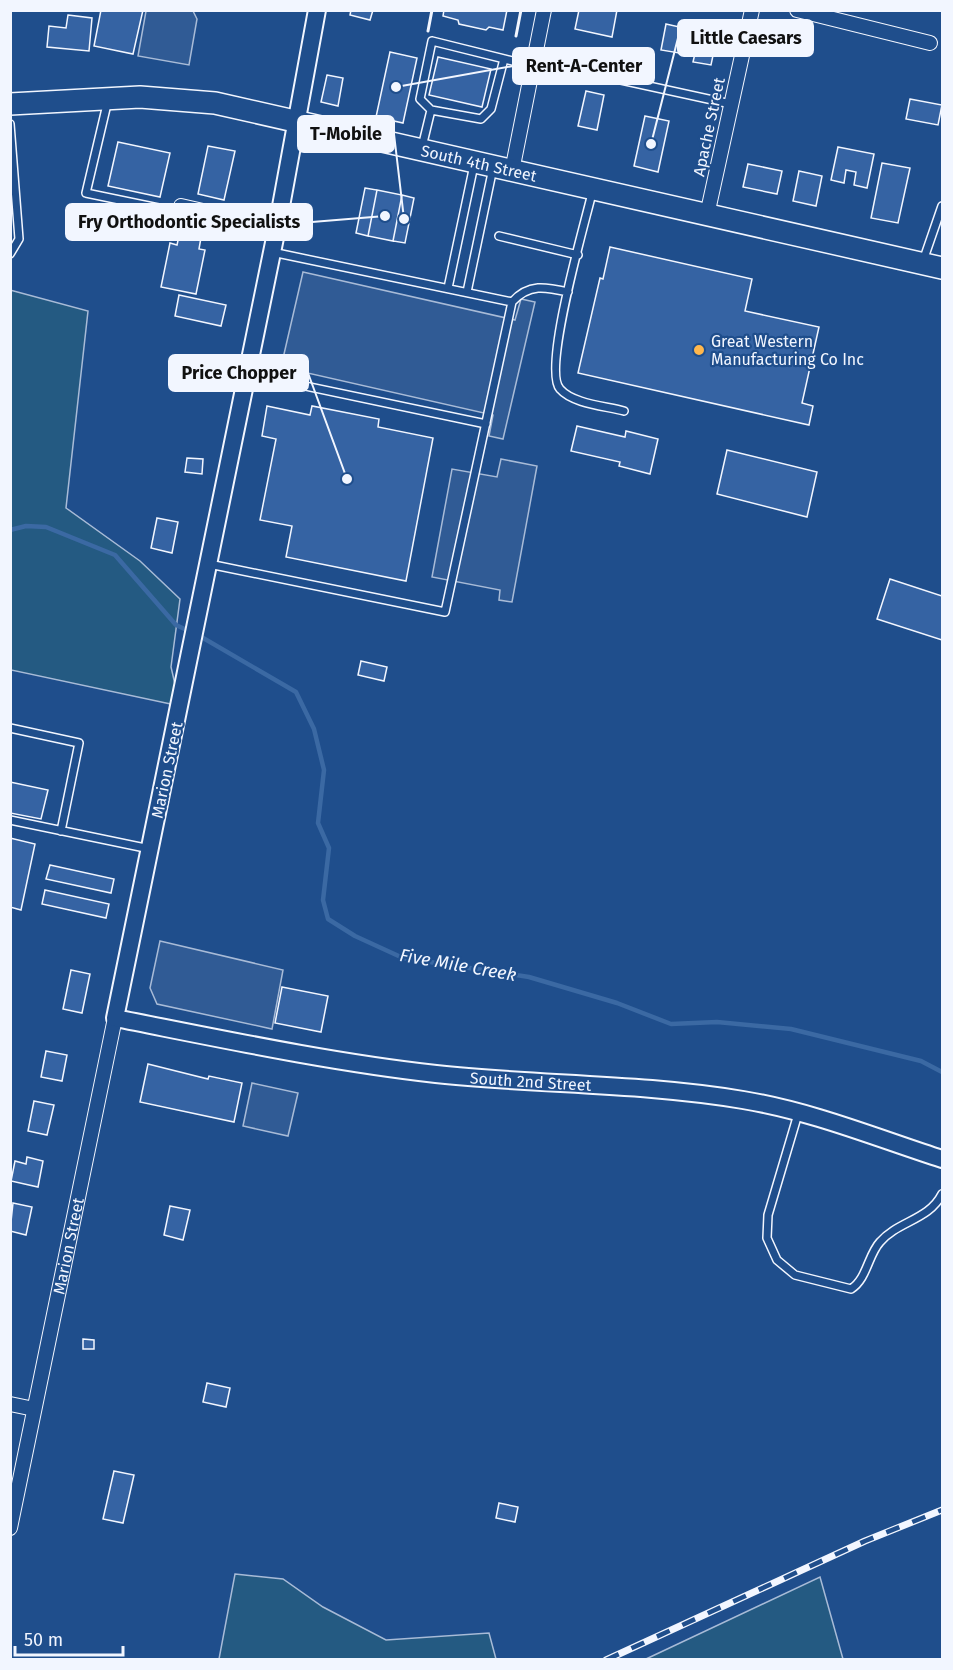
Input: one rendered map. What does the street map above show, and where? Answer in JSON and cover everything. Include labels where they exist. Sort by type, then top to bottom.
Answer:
[{"type":"highway","name":"South 4th Street","points":[[10,104],[108,98],[215,103],[932,266]]},
{"type":"street","name":"Marion Street","points":[[10,1528],[17,1469],[34,1409],[209,564],[277,228],[317,10]]},
{"type":"street","points":[[494,167],[533,64],[544,10]]},
{"type":"street","name":"Apache Street","points":[[707,215],[752,10]]},
{"type":"street","points":[[797,10],[930,43]]},
{"type":"street","points":[[181,206],[277,228]]},
{"type":"street","name":"South 2nd Street","points":[[115,1018],[298,1053],[436,1074],[675,1090],[746,1100],[942,1159]]},
{"type":"street","points":[[10,1404],[34,1409]]},
{"type":"lane","points":[[504,58],[491,109],[481,119],[431,110],[420,99],[432,41],[731,104]]},
{"type":"lane","points":[[108,98],[86,193],[168,210],[181,206]]},
{"type":"lane","points":[[421,150],[431,110]]},
{"type":"lane","points":[[10,124],[19,238],[10,254]]},
{"type":"lane","points":[[448,288],[494,167]]},
{"type":"lane","points":[[466,292],[494,167]]},
{"type":"lane","points":[[593,189],[554,358],[554,374],[559,388],[572,397],[624,411]]},
{"type":"lane","points":[[932,266],[942,206]]},
{"type":"lane","points":[[499,236],[578,255]]},
{"type":"lane","points":[[272,252],[512,302]]},
{"type":"lane","points":[[209,564],[446,612],[512,302],[522,291],[533,287],[568,292]]},
{"type":"lane","points":[[248,374],[486,424]]},
{"type":"lane","points":[[10,728],[79,743],[62,831]]},
{"type":"lane","points":[[10,820],[150,849]]},
{"type":"lane","points":[[798,1114],[768,1215],[767,1238],[777,1260],[795,1275],[851,1288],[858,1284],[881,1241],[933,1209],[942,1194]]},
{"type":"shaded area","points":[[146,11],[193,11],[197,19],[189,65],[138,56]]},
{"type":"shaded area","points":[[303,272],[515,320],[521,299],[535,302],[503,439],[489,436],[493,415],[281,367]]},
{"type":"shaded area","points":[[10,290],[88,311],[66,508],[140,561],[180,599],[171,667],[180,706],[11,670]]},
{"type":"shaded area","points":[[501,459],[537,466],[512,602],[499,600],[500,590],[432,577],[452,469],[497,477]]},
{"type":"shaded area","points":[[160,941],[283,970],[272,1029],[157,1004],[150,988]]},
{"type":"shaded area","points":[[252,1083],[298,1093],[288,1136],[243,1126]]},
{"type":"shaded area","points":[[235,1574],[283,1579],[323,1607],[386,1640],[489,1633],[496,1659],[219,1659]]},
{"type":"shaded area","points":[[820,1577],[843,1659],[646,1659]]},
{"type":"building","points":[[101,10],[143,10],[133,54],[94,46]]},
{"type":"building","points":[[351,10],[373,10],[370,20],[350,15]]},
{"type":"building","points":[[444,10],[507,10],[503,30],[489,27],[486,30],[459,24],[458,20],[443,16]]},
{"type":"building","points":[[579,10],[617,10],[612,37],[575,29]]},
{"type":"building","points":[[68,15],[92,18],[89,51],[47,47],[49,26],[66,28]]},
{"type":"building","points":[[666,24],[684,28],[679,53],[661,50]]},
{"type":"building","points":[[701,28],[718,32],[711,65],[693,62]]},
{"type":"building","points":[[390,52],[417,58],[403,123],[376,117]]},
{"type":"building","points":[[438,57],[491,69],[482,107],[429,95]]},
{"type":"building","points":[[327,75],[343,78],[338,106],[321,102]]},
{"type":"building","points":[[586,91],[604,95],[597,130],[578,126]]},
{"type":"building","points":[[910,99],[942,105],[938,125],[906,119]]},
{"type":"building","points":[[645,116],[669,121],[658,172],[634,166]]},
{"type":"building","points":[[118,142],[170,153],[160,197],[108,186]]},
{"type":"building","points":[[208,146],[235,151],[224,200],[198,194]]},
{"type":"building","points":[[838,147],[874,154],[867,188],[854,185],[856,172],[846,170],[844,183],[831,180]]},
{"type":"building","points":[[882,163],[910,168],[898,223],[871,218]]},
{"type":"building","points":[[748,164],[782,171],[777,194],[743,187]]},
{"type":"building","points":[[799,171],[822,176],[816,206],[793,201]]},
{"type":"building","points":[[365,188],[377,190],[368,236],[356,233]]},
{"type":"building","points":[[377,190],[402,195],[393,241],[368,236]]},
{"type":"building","points":[[402,195],[414,198],[405,243],[393,241]]},
{"type":"building","points":[[181,227],[202,232],[199,249],[205,250],[196,294],[161,287],[170,243],[177,245]]},
{"type":"building","name":"Great Western Manufacturing Co Inc","points":[[610,247],[752,279],[745,311],[819,327],[802,403],[813,406],[809,425],[578,373],[600,278],[603,279]]},
{"type":"building","points":[[179,295],[226,305],[221,326],[175,316]]},
{"type":"building","points":[[267,406],[310,415],[312,406],[379,419],[378,427],[433,438],[406,581],[286,557],[292,526],[260,520],[276,439],[262,436]]},
{"type":"building","points":[[577,426],[625,437],[626,431],[658,439],[650,474],[619,466],[620,462],[571,451]]},
{"type":"building","points":[[727,450],[817,472],[807,517],[717,494]]},
{"type":"building","points":[[187,458],[203,459],[202,474],[185,472]]},
{"type":"building","points":[[157,518],[178,522],[172,553],[151,548]]},
{"type":"building","points":[[890,579],[942,596],[942,640],[877,619]]},
{"type":"building","points":[[361,661],[387,667],[384,681],[358,675]]},
{"type":"building","points":[[10,782],[48,790],[41,819],[10,813]]},
{"type":"building","points":[[10,838],[35,844],[21,910],[10,907]]},
{"type":"building","points":[[50,865],[114,879],[111,893],[46,879]]},
{"type":"building","points":[[45,890],[109,904],[106,918],[42,904]]},
{"type":"building","points":[[71,970],[90,974],[82,1013],[63,1009]]},
{"type":"building","points":[[282,987],[328,996],[321,1032],[275,1023]]},
{"type":"building","points":[[46,1051],[67,1055],[62,1081],[41,1077]]},
{"type":"building","points":[[148,1064],[208,1079],[209,1076],[242,1083],[234,1122],[140,1102]]},
{"type":"building","points":[[34,1101],[54,1105],[47,1135],[28,1131]]},
{"type":"building","points":[[27,1157],[43,1161],[38,1187],[11,1181],[15,1161],[26,1164]]},
{"type":"building","points":[[13,1203],[32,1207],[26,1235],[10,1231]]},
{"type":"building","points":[[170,1206],[190,1210],[183,1240],[164,1235]]},
{"type":"building","points":[[83,1339],[94,1340],[94,1349],[83,1349]]},
{"type":"building","points":[[207,1383],[230,1388],[226,1407],[203,1402]]},
{"type":"building","points":[[114,1471],[134,1475],[123,1523],[103,1519]]},
{"type":"building","points":[[499,1503],[518,1507],[515,1522],[496,1518]]},
{"type":"waterway","name":"Five Mile Creek","points":[[10,530],[26,526],[46,527],[115,555],[176,625],[191,632]]},
{"type":"waterway","name":"Five Mile Creek","points":[[198,635],[296,692],[314,729],[324,770],[318,823],[329,848],[323,900],[328,919],[355,936],[403,958],[529,977],[617,1003],[671,1024],[717,1022],[791,1029],[921,1061],[942,1072]]},
{"type":"railway","points":[[606,1660],[865,1541],[942,1510]]},
{"type":"wall","points":[[428,31],[432,10]]},
{"type":"wall","points":[[516,36],[521,10]]},
{"type":"place","name":"Rent-A-Center","points":[[396,87]]},
{"type":"place","name":"Little Caesars","points":[[651,144]]},
{"type":"place","name":"Fry Orthodontic Specialists","points":[[385,216]]},
{"type":"place","name":"T-Mobile","points":[[404,219]]},
{"type":"place","name":"Great Western Manufacturing Co Inc","points":[[699,350]]},
{"type":"place","name":"Price Chopper","points":[[347,479]]}]
